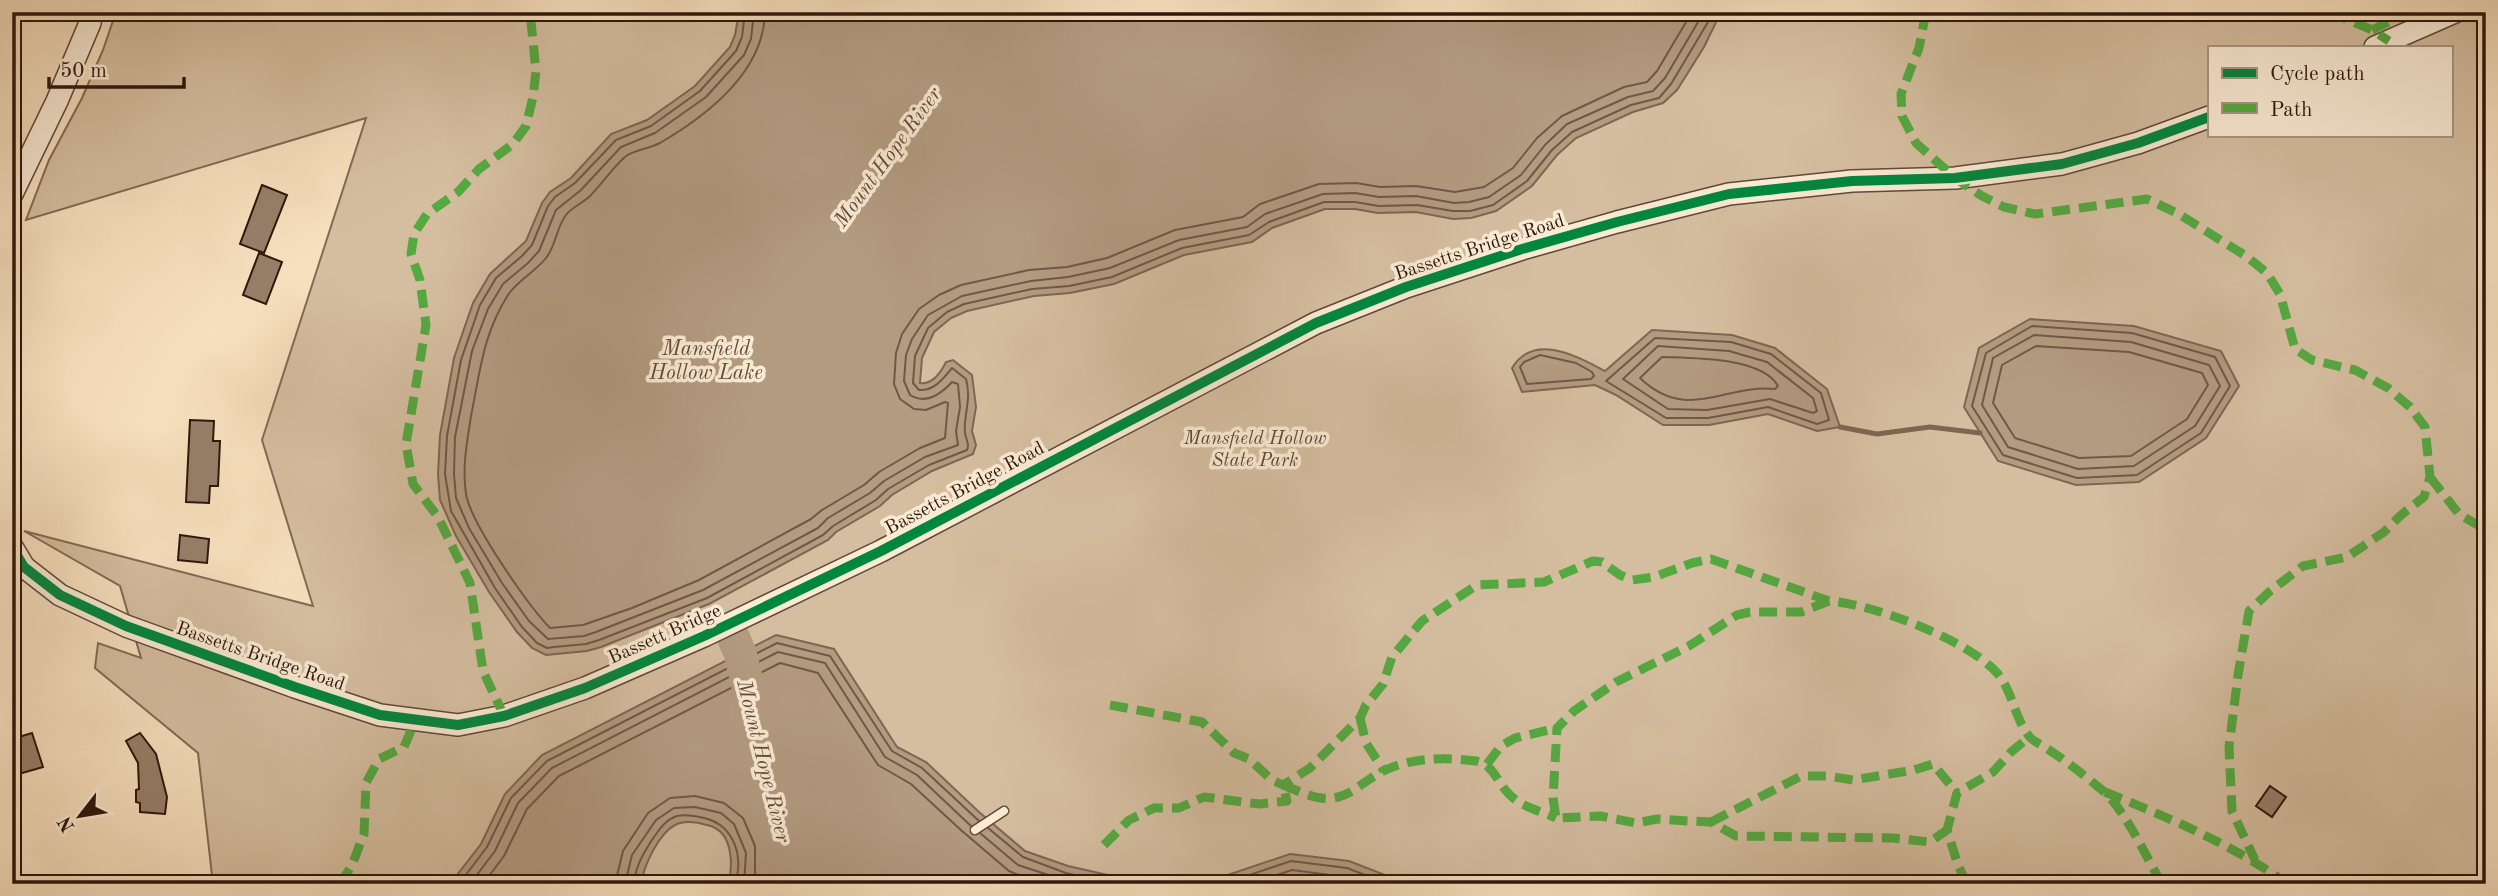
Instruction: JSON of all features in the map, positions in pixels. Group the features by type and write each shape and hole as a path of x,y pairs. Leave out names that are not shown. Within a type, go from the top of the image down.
{"street":[{"path":"12,194 57,101 90,23 92,12"},
{"path":"2377,46 2455,12"},
{"name":"Bassetts Bridge Road","path":"815,583 1316,323 1417,283 1616,222 1729,194 1852,181 1955,178 2062,164 2138,143 2208,117"},
{"name":"Bassetts Bridge Road","path":"12,547 24,567 60,595 126,626 380,715 458,725 525,710"},
{"name":"Bassett Bridge","path":"525,710 585,688 815,583"}],"lane":[{"path":"975,830 1004,811"}],"green space":[{"name":"Mansfield Hollow State Park","path":"116,12 2486,12 2486,884 213,884 198,753 95,668 98,643 141,658 120,586 24,531 313,606 262,440 366,118 26,220 49,160 82,98"}],"water":[{"name":"Mansfield Hollow Lake","path":"739,12 1721,12 1704,47 1677,90 1663,103 1633,112 1576,138 1557,155 1532,186 1496,211 1471,218 1453,219 1416,212 1378,213 1355,209 1325,209 1272,228 1252,242 1184,255 1114,284 1070,293 1034,296 967,311 951,318 934,332 922,358 920,383 932,380 946,362 953,360 972,375 976,407 972,431 976,445 973,454 932,471 836,532 828,540 709,604 601,647 546,655 532,648 517,632 489,592 456,536 440,500 440,435 454,358 473,303 490,274 526,241 542,203 550,192 571,178 611,134 647,120 695,86 730,47"},
{"path":"2030,319 2134,326 2221,351 2239,386 2206,438 2139,482 2076,485 1998,461 1964,407 1979,348"},
{"path":"1652,330 1732,335 1775,348 1827,389 1840,427 1817,431 1768,414 1709,425 1663,425 1595,385 1522,392 1512,368 1521,357 1543,349 1569,354 1605,371"},
{"path":"776,635 834,649 897,747 926,762 1025,851 1068,866 1139,882 1183,884 728,884 731,862 725,838 713,827 688,822 670,828 658,841 645,868 641,884 450,884 481,844 505,794 542,755"},
{"path":"1290,854 1349,861 1408,884 1201,884"}],"building":[{"path":"262,185 287,195 264,253 240,244"},
{"path":"259,253 282,262 266,304 243,295"},
{"path":"190,420 214,421 213,441 220,441 218,486 210,486 209,503 186,502"},
{"path":"180,535 209,539 207,563 178,560"},
{"path":"32,733 43,767 12,776 12,739"},
{"path":"140,733 156,754 167,797 165,814 140,812 140,803 136,802 136,790 139,789 138,763 126,741"},
{"path":"2270,786 2286,797 2272,817 2256,806"}],"waterway":[{"path":"1840,427 1877,434 1930,427 1980,433"},
{"name":"Mount Hope River","path":"734,639 751,698"}],"marked path":[{"path":"504,716 483,671 470,583 438,517 413,484 406,444 426,325 420,280 411,254 414,234 427,214 458,192 479,169 513,144 526,126 536,71 530,12"},
{"path":"1926,12 1919,48 1901,94 1902,116 1916,143 1955,178 2004,207 2035,214 2147,199 2177,213 2246,256 2267,273 2280,294 2295,349 2312,360 2355,370 2388,388 2410,407 2425,427 2430,477 2424,497 2384,532 2347,557 2303,566 2249,611 2229,747 2232,811 2255,860"},
{"path":"2330,12 2372,30 2389,41"},
{"path":"2372,30 2408,12"},
{"path":"2430,477 2459,514 2486,530"},
{"path":"1110,705 1202,722 1234,753 1249,759 1272,780 1283,785 1310,768 1360,718 1366,705 1383,684 1392,657 1422,621 1477,585 1544,582 1593,561 1602,562 1632,580 1654,577 1711,559 1829,601 1894,616 1943,637 1984,661 2003,681 2020,722 2030,738 2111,798 2162,884"},
{"path":"1829,601 1801,612 1750,612 1737,615 1689,646 1616,682 1574,711 1557,728 1553,798 1556,818 1600,816 1636,823 1657,819 1711,822 1736,836 1892,838 1930,842 1947,830"},
{"path":"1360,718 1366,743 1384,771"},
{"path":"340,884 352,865 364,834 366,783 379,759 404,747 416,719"},
{"path":"1487,764 1501,746 1515,738 1557,728"},
{"path":"1967,884 1947,830 1957,793 1993,772 2029,737"},
{"path":"1283,785 1328,799 1346,794 1376,775 1400,765 1438,759 1476,761 1487,766 1514,799 1556,818"},
{"path":"1711,822 1801,776 1853,780 1914,770 1933,764 1957,793"},
{"path":"1104,845 1129,820 1154,808 1179,808 1204,797 1259,804 1287,801 1283,785"},
{"path":"2105,792 2175,821 2221,844 2286,883"}],"cycle path":[{"path":"12,547 24,567 60,595 126,626 380,715 458,725 504,716 585,688 704,636 881,551 1316,323 1406,287 1522,249 1729,194 1852,181 1955,178 2062,164 2138,143 2208,117"}]}
